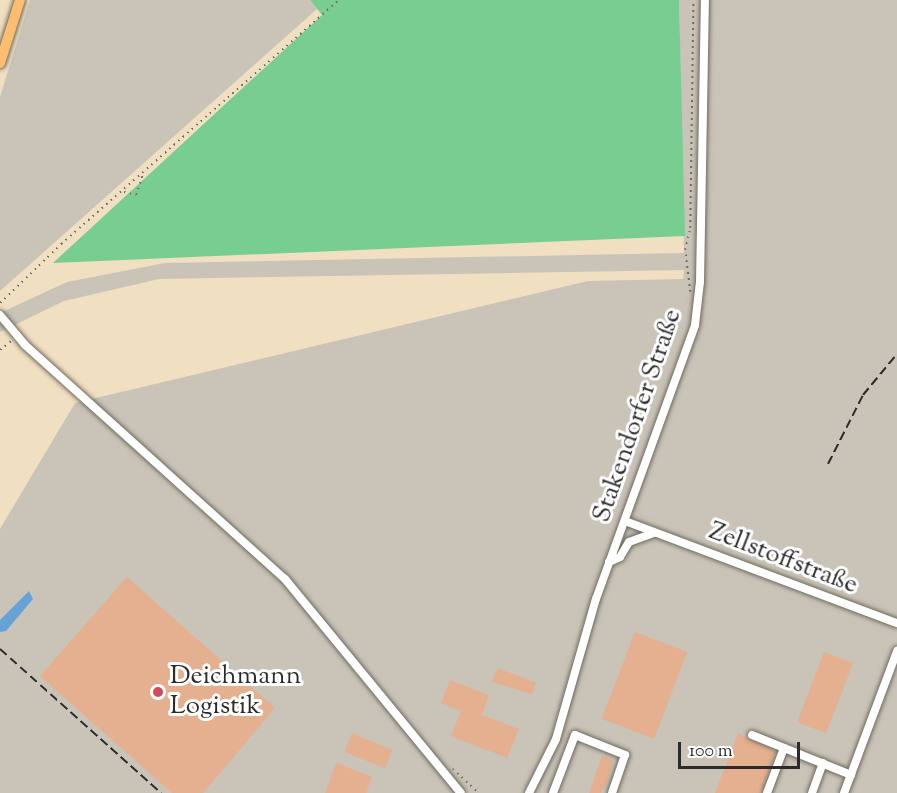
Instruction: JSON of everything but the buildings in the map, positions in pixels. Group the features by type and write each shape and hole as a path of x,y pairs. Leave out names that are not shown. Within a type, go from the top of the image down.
{"main road":[{"path":"0,63 20,0"}],"street":[{"name":"Stakendorfer Straße","path":"529,793 544,768 560,728 609,562 690,346 698,307 705,0"},
{"path":"0,315 17,337 285,579 461,793"},
{"name":"Zellstoffstraße","path":"625,521 897,623"},
{"path":"609,562 620,557 629,542 654,533"},
{"path":"844,793 897,651"},
{"path":"554,793 575,735 626,755 612,793"},
{"path":"752,735 851,775"},
{"path":"767,793 784,748"},
{"path":"812,793 823,763"}],"path":[{"path":"0,303 60,244 143,175 339,0"},
{"path":"693,0 690,228 685,275 698,307"},
{"path":"124,191 136,195 143,175"},
{"path":"0,350 17,337"},
{"path":"437,762 452,769 479,793"}],"shaded area":[{"path":"30,0 310,0 317,9 0,291 0,97"},
{"path":"679,0 897,0 897,793 0,793 0,529 75,403 588,281 683,279 684,270 159,279 64,301 0,332 0,313 67,282 165,263 684,253"}],"green space":[{"path":"310,0 679,0 685,236 53,263 322,15"}],"water":[{"path":"29,591 33,599 6,631 0,632 0,620"}],"railway":[{"path":"828,464 863,395 897,354"},
{"path":"0,649 161,793"}],"place":[{"name":"Deichmann Logistik","path":"158,692"}]}
